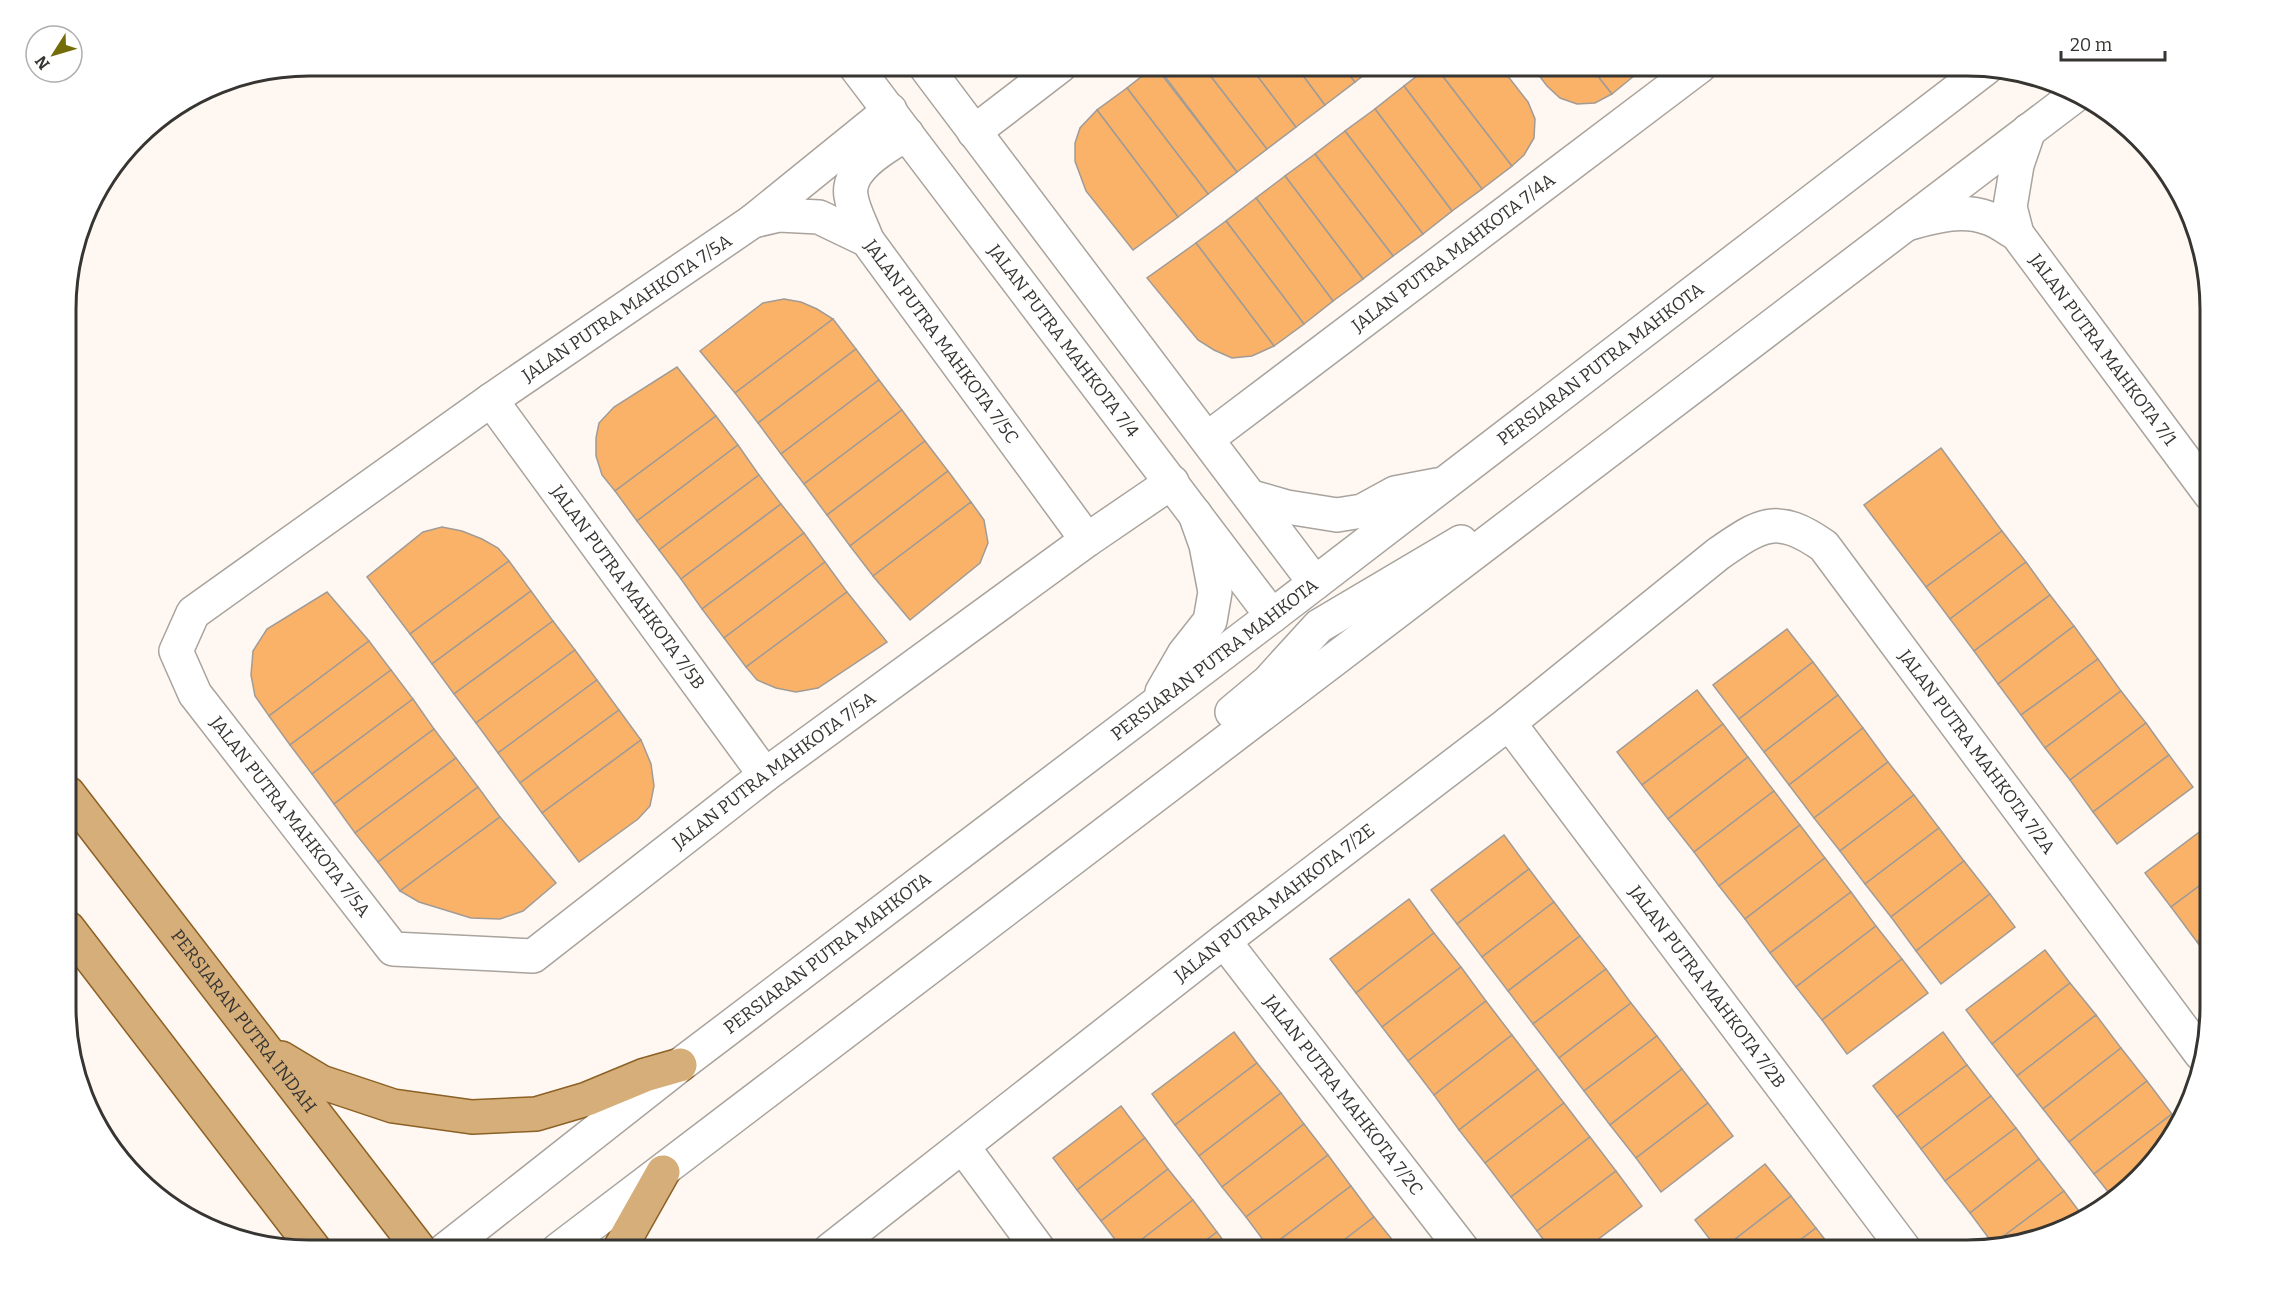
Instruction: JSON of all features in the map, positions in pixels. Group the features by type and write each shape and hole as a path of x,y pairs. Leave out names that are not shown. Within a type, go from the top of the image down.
{"main road":[{"name":"PERSIARAN PUTRA INDAH","path":"76,803 412,1240"},
{"path":"76,938 307,1240"},
{"path":"265,1048 331,1086 393,1106 472,1117 536,1114 587,1099 645,1075 680,1065"},
{"path":"625,1240 663,1172"}],"street":[{"name":"JALAN PUTRA MAHKOTA 7/4","path":"863,76 1272,616"},
{"path":"932,76 1316,583 1319,626"},
{"path":"974,132 1047,76"},
{"name":"JALAN PUTRA MAHKOTA 7/4A","path":"1207,439 1687,76"},
{"name":"PERSIARAN PUTRA MAHKOTA","path":"458,1240 680,1065 1316,583 1975,76"},
{"path":"571,1240 2070,99"},
{"name":"JALAN PUTRA MAHKOTA 7/5A","path":"898,122 491,400 193,613 176,651 195,694 393,948 533,956 765,775 1087,540 1172,482"},
{"path":"867,240 850,195 853,181 858,170 898,122"},
{"name":"JALAN PUTRA MAHKOTA 7/1","path":"2029,130 2017,165 2010,207 2017,234 2200,481"},
{"name":"JALAN PUTRA MAHKOTA 7/1","path":"1906,224 1949,213 1969,213 1989,218 2017,234"},
{"name":"JALAN PUTRA MAHKOTA 7/5C","path":"753,221 779,215 819,217 867,240 1087,540"},
{"name":"JALAN PUTRA MAHKOTA 7/5B","path":"491,400 765,775"},
{"path":"1252,497 1287,507 1337,515 1362,511 1395,493 1444,484"},
{"path":"1153,706 1184,654 1210,621 1215,592 1206,545 1196,514"},
{"name":"JALAN PUTRA MAHKOTA 7/2A","path":"1718,554 1764,526 1786,526 1805,533 1824,546 2197,1048"},
{"path":"1175,782 1210,731 1268,682 1319,626 1469,537 1494,539"},
{"name":"JALAN PUTRA MAHKOTA 7/2E","path":"843,1240 1224,940 1509,723 1718,554"},
{"path":"1272,616 1319,626"},
{"name":"JALAN PUTRA MAHKOTA 7/2B","path":"1509,723 1897,1240"},
{"name":"JALAN PUTRA MAHKOTA 7/2C","path":"1224,940 1455,1240"},
{"path":"963,1147 1032,1240"}],"building":[{"path":"1142,76 1163,76 1237,172 1208,194 1127,88"},
{"path":"1165,76 1211,76 1267,149 1237,172"},
{"path":"1211,76 1258,76 1296,127 1267,149"},
{"path":"1258,76 1303,76 1325,105 1296,127"},
{"path":"1303,76 1350,76 1355,82 1325,105"},
{"path":"1350,76 1363,76 1355,82"},
{"path":"1417,76 1443,76 1512,166 1482,189 1404,86"},
{"path":"1443,76 1508,76 1528,102 1535,119 1534,138 1524,155 1512,166"},
{"path":"1540,76 1598,76 1612,94 1595,103 1577,104 1560,98"},
{"path":"1598,76 1634,76 1612,94"},
{"path":"1404,86 1482,189 1452,211 1375,109"},
{"path":"1127,88 1208,194 1178,217 1097,110"},
{"path":"1375,109 1452,211 1423,234 1345,131"},
{"path":"1097,110 1178,217 1133,250 1086,191 1075,161 1075,143 1080,128"},
{"path":"1345,131 1423,234 1393,256 1315,154"},
{"path":"1315,154 1393,256 1363,279 1285,176"},
{"path":"1285,176 1363,279 1333,301 1256,198"},
{"path":"1256,198 1333,301 1304,324 1226,221"},
{"path":"1226,221 1304,324 1274,346 1196,243"},
{"path":"1196,243 1274,346 1252,356 1232,358 1214,350 1198,340 1147,278"},
{"path":"784,299 801,302 833,319 735,393 700,351 763,303"},
{"path":"833,319 856,349 758,423 735,393"},
{"path":"856,349 879,380 781,454 758,423"},
{"path":"677,367 716,416 615,491 602,475 596,456 599,423 614,407"},
{"path":"879,380 902,410 804,484 781,454"},
{"path":"902,410 925,441 827,515 804,484"},
{"path":"716,416 738,445 637,521 615,491"},
{"path":"925,441 948,471 850,546 827,515"},
{"path":"738,445 759,475 659,550 637,521"},
{"path":"1941,448 2002,531 1926,587 1864,505"},
{"path":"948,471 971,502 873,576 850,546"},
{"path":"759,475 781,504 681,579 659,550"},
{"path":"971,502 984,520 988,543 980,563 910,620 873,576"},
{"path":"781,504 804,533 702,609 681,579"},
{"path":"442,527 462,531 482,539 498,548 509,561 410,634 367,577 423,532"},
{"path":"2002,531 2026,562 1950,619 1926,587"},
{"path":"804,533 825,562 724,638 702,609"},
{"path":"509,561 531,591 432,664 410,634"},
{"path":"825,562 847,592 746,667 724,638"},
{"path":"2026,562 2050,595 1974,651 1950,619"},
{"path":"531,591 553,621 454,694 432,664"},
{"path":"327,592 369,641 269,716 255,696 251,675 253,651 267,629"},
{"path":"847,592 887,642 818,688 796,692 776,688 757,680 746,667"},
{"path":"2050,595 2074,626 1998,684 1974,651"},
{"path":"553,621 575,650 476,723 454,694"},
{"path":"2074,626 2098,659 2021,715 1998,684"},
{"path":"1787,629 1813,662 1739,719 1713,685"},
{"path":"369,641 391,670 290,745 269,716"},
{"path":"575,650 597,680 498,753 476,723"},
{"path":"2098,659 2121,691 2045,748 2021,715"},
{"path":"1813,662 1838,695 1764,752 1739,719"},
{"path":"391,670 413,699 312,774 290,745"},
{"path":"597,680 619,710 520,783 498,753"},
{"path":"1697,690 1723,724 1642,785 1617,752"},
{"path":"2121,691 2146,723 2070,780 2045,748"},
{"path":"1838,695 1863,728 1789,785 1764,752"},
{"path":"413,699 434,729 334,804 312,774"},
{"path":"619,710 641,740 542,813 520,783"},
{"path":"2146,723 2169,755 2093,812 2070,780"},
{"path":"1723,724 1748,757 1668,819 1642,785"},
{"path":"1863,728 1888,762 1814,818 1789,785"},
{"path":"434,729 456,758 355,833 334,804"},
{"path":"641,740 651,764 654,786 650,806 638,819 579,862 542,813"},
{"path":"2169,755 2193,787 2117,844 2093,812"},
{"path":"1748,757 1774,791 1694,852 1668,819"},
{"path":"456,758 478,787 378,862 355,833"},
{"path":"1888,762 1914,795 1840,851 1814,818"},
{"path":"478,787 500,817 400,891 378,862"},
{"path":"1774,791 1800,825 1719,886 1694,852"},
{"path":"1914,795 1939,828 1865,884 1840,851"},
{"path":"500,817 556,883 523,911 500,919 471,918 419,902 400,891"},
{"path":"1800,825 1825,858 1745,919 1719,886"},
{"path":"1939,828 1964,861 1891,917 1865,884"},
{"path":"2200,832 2200,885 2171,907 2145,873"},
{"path":"1504,835 1529,869 1457,924 1431,890"},
{"path":"1825,858 1851,892 1770,953 1745,919"},
{"path":"1964,861 1990,894 1916,951 1891,917"},
{"path":"1529,869 1554,902 1482,957 1457,924"},
{"path":"2200,885 2200,940 2197,942 2171,907"},
{"path":"1851,892 1876,926 1796,987 1770,953"},
{"path":"1990,894 2015,927 1941,984 1916,951"},
{"path":"1409,899 1434,933 1356,993 1330,959"},
{"path":"1554,902 1580,936 1508,991 1482,957"},
{"path":"1876,926 1902,959 1822,1020 1796,987"},
{"path":"1434,933 1461,967 1382,1027 1356,993"},
{"path":"1580,936 1606,969 1533,1024 1508,991"},
{"path":"2045,950 2070,983 1992,1044 1966,1010"},
{"path":"1902,959 1928,993 1847,1054 1822,1020"},
{"path":"1461,967 1486,1001 1408,1061 1382,1027"},
{"path":"1606,969 1631,1003 1559,1058 1533,1024"},
{"path":"2070,983 2096,1015 2017,1076 1992,1044"},
{"path":"1486,1001 1512,1035 1434,1095 1408,1061"},
{"path":"1631,1003 1657,1036 1584,1091 1559,1058"},
{"path":"2096,1015 2121,1048 2043,1109 2017,1076"},
{"path":"1234,1032 1257,1063 1175,1125 1152,1094"},
{"path":"1943,1032 1967,1065 1897,1117 1873,1086"},
{"path":"1512,1035 1538,1069 1459,1130 1434,1095"},
{"path":"1657,1036 1682,1069 1610,1125 1584,1091"},
{"path":"2121,1048 2147,1081 2069,1142 2043,1109"},
{"path":"1257,1063 1281,1093 1199,1156 1175,1125"},
{"path":"1967,1065 1991,1096 1921,1149 1897,1117"},
{"path":"1538,1069 1564,1103 1485,1163 1459,1130"},
{"path":"1682,1069 1708,1103 1636,1158 1610,1125"},
{"path":"2147,1081 2172,1114 2094,1174 2069,1142"},
{"path":"1281,1093 1304,1124 1222,1187 1199,1156"},
{"path":"1991,1096 2016,1128 1945,1181 1921,1149"},
{"path":"1564,1103 1590,1137 1511,1197 1485,1163"},
{"path":"1708,1103 1733,1136 1661,1192 1636,1158"},
{"path":"1121,1106 1145,1138 1077,1190 1053,1158"},
{"path":"2172,1114 2173,1116 2143,1160 2108,1192 2094,1174"},
{"path":"1304,1124 1328,1155 1246,1217 1222,1187"},
{"path":"2016,1128 2039,1159 1970,1213 1945,1181"},
{"path":"1590,1137 1616,1171 1537,1231 1511,1197"},
{"path":"1145,1138 1168,1169 1101,1221 1077,1190"},
{"path":"1328,1155 1351,1186 1280,1240 1263,1240 1246,1217"},
{"path":"2039,1159 2064,1191 2002,1237 1989,1239 1970,1213"},
{"path":"1765,1164 1791,1196 1734,1240 1710,1240 1695,1220"},
{"path":"1168,1169 1193,1200 1141,1240 1115,1240 1101,1221"},
{"path":"1616,1171 1642,1206 1597,1240 1544,1240 1537,1231"},
{"path":"1351,1186 1374,1217 1344,1240 1280,1240"},
{"path":"2064,1191 2079,1211 2043,1227 2002,1237"},
{"path":"1791,1196 1816,1228 1800,1240 1734,1240"},
{"path":"1193,1200 1217,1232 1206,1240 1141,1240"},
{"path":"1374,1217 1392,1240 1344,1240"},
{"path":"1816,1228 1825,1240 1800,1240"},
{"path":"1217,1232 1223,1240 1206,1240"}]}
